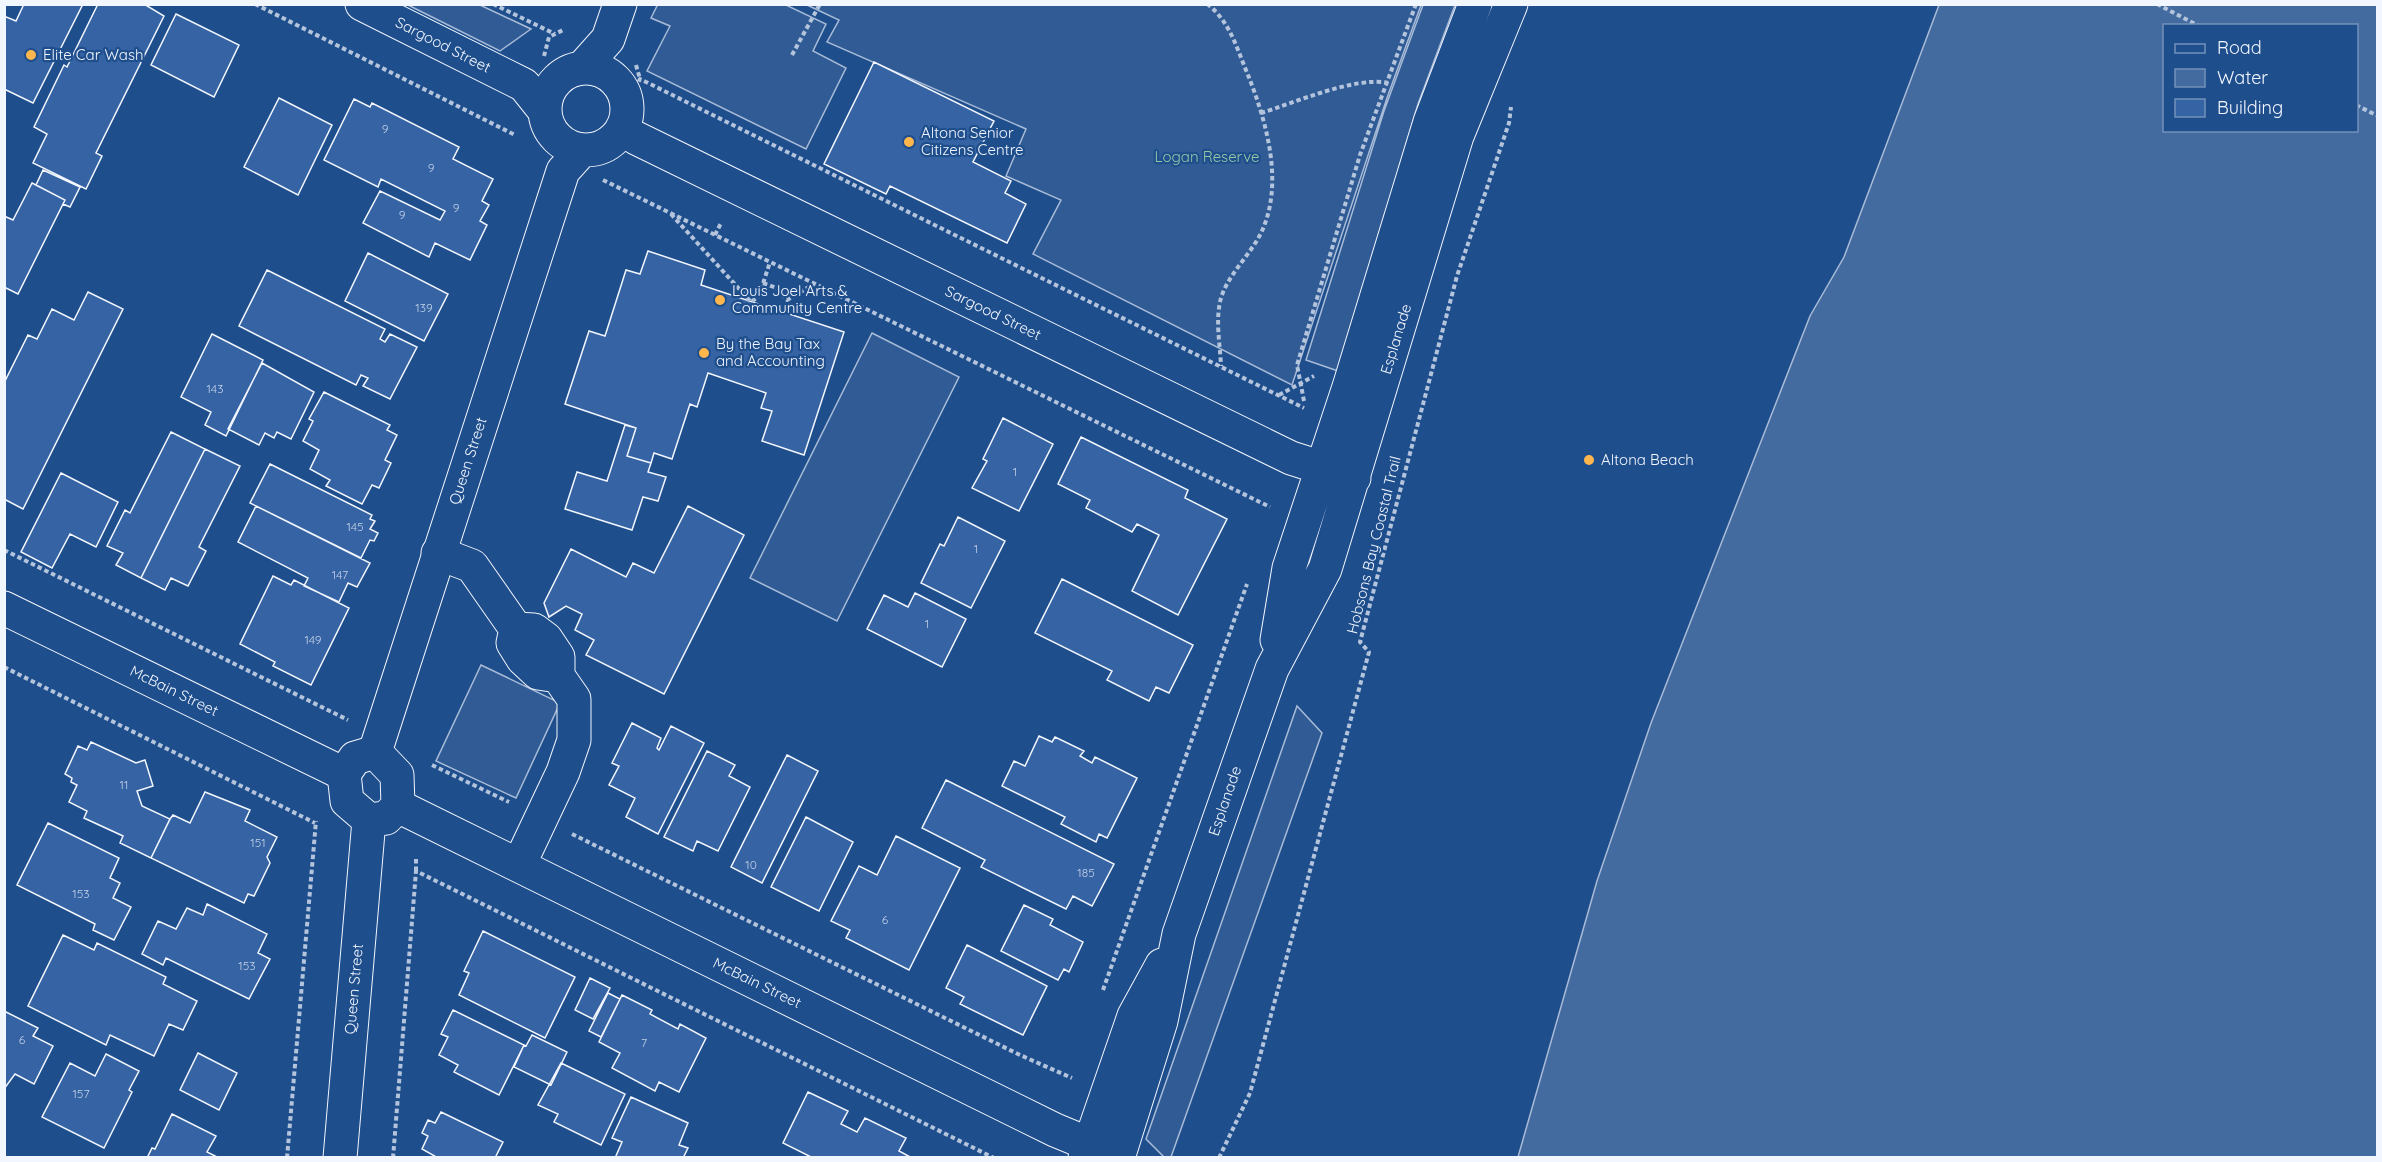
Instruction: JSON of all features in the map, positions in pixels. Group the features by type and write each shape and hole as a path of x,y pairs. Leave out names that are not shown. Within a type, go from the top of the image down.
{"street":[{"name":"Sargood Street","path":"362,4 540,93"},
{"path":"596,71 620,4"},
{"name":"Esplanade","path":"1272,669 1289,568 1323,467 1430,122 1475,4"},
{"name":"Esplanade","path":"1103,1154 1134,1016 1179,934 1272,669 1325,569 1457,136 1510,4"},
{"path":"596,71 620,84 625,97 600,138 546,123 540,93 563,74 596,71"},
{"name":"Sargood Street","path":"600,138 1291,458 1354,478"},
{"name":"Queen Street","path":"375,752 438,553 600,138"},
{"path":"438,553 472,566 516,629 513,643 523,659 538,673 558,676 574,699 574,740 563,772 519,866"},
{"name":"McBain Street","path":"4,608 338,772"},
{"path":"375,752 398,775 408,811 386,818 369,820 347,801 338,772 355,758 375,752"},
{"name":"McBain Street","path":"408,811 1103,1154"},
{"name":"Queen Street","path":"340,1158 369,820"}],"path":[{"path":"255,4 516,135"},
{"path":"494,4 555,34"},
{"path":"792,55 819,4"},
{"path":"1207,4 1223,18 1252,86 1261,113 1272,170 1270,205 1260,234 1222,296 1218,318 1221,367"},
{"path":"1305,408 640,79 600,138 600,178 1273,509 1305,408 1297,365 1360,155 1416,4"},
{"path":"2157,4 2195,24"},
{"path":"1261,113 1348,85 1379,81 1388,83"},
{"name":"Hobsons Bay Coastal Trail","path":"1219,1158 1250,1093 1369,652 1360,642 1457,276 1509,123 1511,103"},
{"path":"2358,106 2378,116"},
{"path":"669,213 751,302 759,296 770,262"},
{"path":"715,235 722,223"},
{"path":"763,283 777,288 787,300 814,283"},
{"path":"1278,395 1314,376"},
{"path":"4,550 348,720 338,772 318,809 315,823 287,1158"},
{"path":"1100,1000 1250,575"},
{"path":"4,667 315,823"},
{"path":"424,760 1020,1055 1072,1078"},
{"path":"393,1158 416,871 408,811"},
{"path":"416,871 994,1158"},
{"path":"1055,1130 1076,1067"}],"shaded area":[{"path":"658,4 786,5 826,24 813,51 846,68 806,149 647,71 670,26 651,18"},
{"path":"408,5 480,5 531,29 500,51"},
{"name":"Logan Reserve","path":"807,5 1421,5 1388,95 1292,385 1033,254 1061,200 1006,176 1026,129 827,42 839,20"},
{"path":"1423,5 1455,5 1418,104 1338,371 1306,360 1384,111"},
{"path":"872,333 959,377 837,621 750,578"},
{"path":"481,665 560,703 516,798 436,761"},
{"path":"1297,706 1322,733 1171,1157 1164,1157 1146,1139"}],"water":[{"path":"1939,5 2377,5 2377,1157 1518,1157 1597,881 1651,723 1810,316 1844,257"}],"building":[{"name":"Elite Car Wash","path":"24,4 83,4 33,103 4,89 4,16 16,21"},
{"path":"98,4 144,4 164,16 96,153 102,156 86,189 33,163 47,134 34,127 64,65 67,67"},
{"path":"176,14 239,45 214,97 151,65"},
{"name":"Altona Senior Citizens Centre","path":"874,62 994,121 973,162 1011,181 1005,193 1026,204 1007,243 890,186 886,194 824,164"},
{"path":"279,98 332,125 298,195 244,167"},
{"path":"354,99 370,107 372,103 459,147 453,159 493,179 482,201 489,205 480,221 487,225 470,260 435,243 429,257 363,223 380,191 440,220 445,211 381,179 378,187 324,160"},
{"path":"43,170 80,187 70,207 63,204 65,200 36,185"},
{"path":"32,183 65,200 18,294 4,287 4,216 13,220"},
{"path":"648,251 705,270 701,285 844,332 804,455 762,441 772,411 761,408 766,393 708,373 697,407 690,404 672,459 654,453 651,463 627,456 636,428 565,404 589,331 605,336 626,270 640,274"},
{"path":"368,253 448,294 424,341 345,301"},
{"path":"267,270 385,329 380,339 385,342 390,334 417,347 390,399 363,386 368,378 361,375 356,385 239,326"},
{"path":"88,292 123,309 23,509 4,499 4,383 28,335 37,339 52,309 74,320"},
{"path":"212,334 263,360 226,436 205,425 211,412 181,397"},
{"path":"262,363 314,392 291,439 277,432 274,438 265,433 259,445 228,429"},
{"path":"324,392 390,425 387,430 397,435 385,460 391,463 379,488 372,485 362,504 326,486 330,480 310,469 319,450 303,441 313,421 309,419"},
{"path":"1003,418 1053,444 1019,511 972,488 987,461 983,459"},
{"path":"625,425 636,428 627,456 651,463 648,472 666,477 658,501 643,497 632,530 565,509 577,472 607,481"},
{"path":"171,432 205,449 141,578 116,565 123,553 107,546 125,510 130,513"},
{"path":"1081,437 1188,490 1185,498 1227,519 1178,615 1132,591 1159,535 1137,524 1132,532 1086,508 1090,500 1058,484"},
{"path":"205,449 240,466 199,547 206,551 188,586 171,578 165,590 141,578"},
{"path":"270,464 372,515 370,519 375,521 370,529 378,533 374,541 370,540 361,558 250,503"},
{"path":"61,473 118,502 96,547 70,534 52,568 21,552"},
{"path":"256,506 370,563 357,587 348,583 339,602 304,586 308,578 238,542"},
{"path":"688,506 744,535 664,694 586,655 594,640 575,630 582,614 566,606 549,617 544,603 571,549 626,577 633,563 654,573"},
{"path":"958,517 1005,541 971,608 921,583 940,544 944,546"},
{"path":"273,576 291,585 294,580 349,608 311,685 273,666 275,662 240,644"},
{"path":"1062,579 1193,645 1169,693 1156,687 1149,701 1107,680 1112,671 1035,633"},
{"path":"915,593 966,619 942,667 867,629 884,595 908,607"},
{"path":"632,723 661,738 657,748 659,750 671,726 704,743 658,834 626,817 635,798 609,785 619,766 612,763"},
{"path":"1039,736 1052,742 1055,737 1084,751 1080,756 1092,763 1095,757 1137,778 1107,838 1099,834 1096,842 1061,824 1065,817 1002,786 1014,761 1025,766"},
{"path":"91,742 136,763 145,760 153,786 137,791 142,806 170,819 151,858 120,843 123,836 84,818 87,811 69,802 77,785 71,782 72,778 65,774 78,746 87,750"},
{"path":"707,751 735,765 729,776 750,787 718,851 697,841 693,851 664,837"},
{"path":"787,755 818,771 762,883 731,867"},
{"path":"946,780 1114,864 1092,906 1073,896 1066,909 981,867 985,860 922,828"},
{"path":"205,792 250,810 245,821 277,837 267,857 270,863 254,896 248,894 244,903 151,858 173,815 190,823"},
{"path":"806,817 853,842 819,911 771,887"},
{"path":"48,823 119,858 110,878 120,883 113,898 131,907 114,940 93,930 95,924 17,885"},
{"path":"896,836 960,868 909,970 846,938 850,930 831,921 859,866 877,875"},
{"path":"207,904 267,934 258,953 270,959 249,999 166,958 163,965 142,954 158,921 176,929 187,908 203,915"},
{"path":"1024,905 1053,919 1050,925 1083,942 1069,972 1064,969 1058,980 1001,951"},
{"path":"483,931 575,977 545,1038 459,995 469,973 464,971"},
{"path":"63,935 94,950 97,943 166,977 163,984 197,1001 183,1030 169,1024 154,1056 110,1035 106,1045 28,1006"},
{"path":"967,945 1047,986 1023,1035 960,1004 964,997 946,988"},
{"path":"590,978 610,988 593,1019 575,1010"},
{"path":"608,993 620,999 601,1037 589,1031"},
{"path":"622,995 652,1010 650,1014 678,1029 680,1024 706,1038 679,1092 659,1082 655,1091 612,1068 620,1053 599,1042"},
{"path":"453,1010 524,1045 499,1095 454,1072 458,1065 439,1055 448,1037 441,1034"},
{"path":"4,1011 38,1028 33,1036 53,1046 34,1084 15,1074 4,1089"},
{"path":"532,1035 567,1052 551,1085 514,1067 524,1045 526,1046"},
{"path":"198,1053 237,1073 219,1110 180,1090"},
{"path":"106,1054 139,1071 129,1090 132,1092 104,1148 42,1117 70,1063 95,1076"},
{"path":"561,1063 625,1094 601,1145 554,1122 558,1114 538,1105"},
{"path":"808,1092 848,1111 841,1124 857,1132 865,1118 906,1138 899,1151 912,1158 813,1158 783,1143"},
{"path":"631,1097 688,1123 679,1145 688,1148 683,1158 620,1158 616,1156 622,1142 612,1138"},
{"path":"441,1112 503,1142 495,1158 438,1158 422,1149 428,1136 422,1133 428,1120 435,1123"},
{"path":"172,1114 216,1136 207,1152 219,1158 147,1158 152,1148 155,1149"}],"place":[{"name":"Elite Car Wash","path":"31,55"},
{"name":"Altona Senior Citizens Centre","path":"909,142"},
{"name":"Louis Joel Arts & Community Centre","path":"720,300"},
{"name":"By the Bay Tax and Accounting","path":"704,353"},
{"name":"Altona Beach","path":"1589,460"}]}
